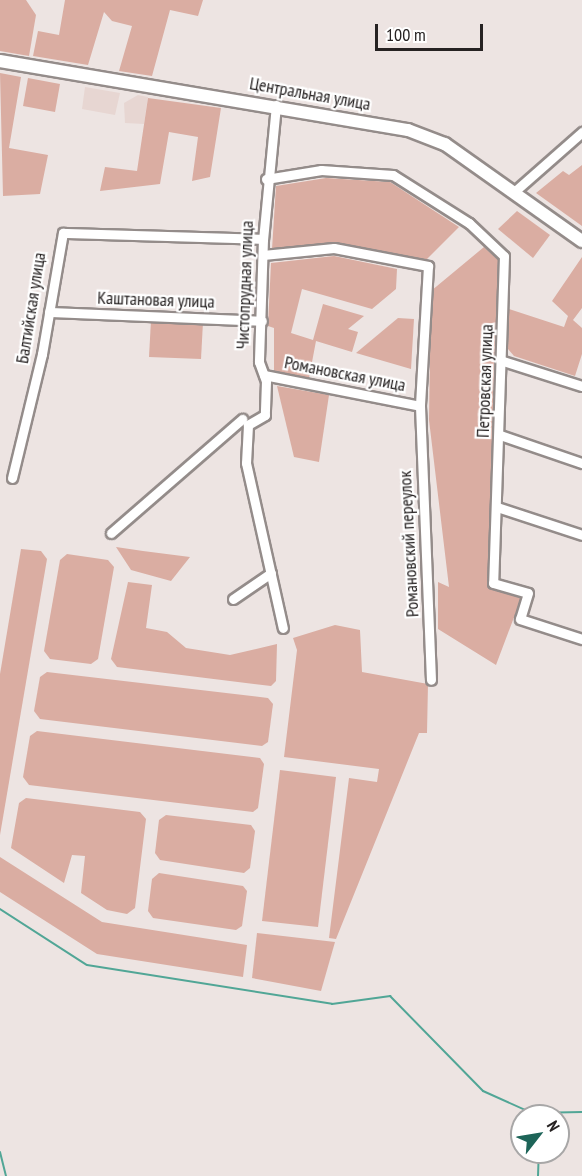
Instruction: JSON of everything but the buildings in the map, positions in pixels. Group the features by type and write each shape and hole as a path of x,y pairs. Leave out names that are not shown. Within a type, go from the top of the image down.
{"main road":[{"name":"Центральная улица","path":"0,61 276,105 408,130 445,144 582,241"}],"street":[{"name":"Чистопрудная улица","path":"276,105 266,179 263,239 259,367 264,375 266,415 248,424 246,463 283,628"},
{"path":"514,192 582,132"},
{"name":"Петровская улица","path":"266,179 321,170 393,175 469,223 504,256 503,361 493,583 528,593 520,619 582,639"},
{"name":"Балтийская улица","path":"12,478 49,312 63,233 263,239"},
{"path":"263,255 334,248 428,266 420,406"},
{"name":"Каштановая улица","path":"49,312 262,321"},
{"path":"503,361 582,386"},
{"name":"Романовская улица","path":"264,375 420,406"},
{"name":"Романовский переулок","path":"420,406 431,680"},
{"path":"111,533 242,419"},
{"path":"500,435 582,463"},
{"path":"497,507 582,535"},
{"path":"234,599 271,573"}],"shaded area":[{"path":"0,0 26,0 36,15 29,56 0,51"},
{"path":"65,0 203,0 198,16 170,10 152,76 119,71 132,26 112,21 104,12 88,65 33,56 38,31 59,35"},
{"path":"0,73 21,77 9,148 48,155 40,194 3,196"},
{"path":"28,78 60,84 55,112 23,106"},
{"path":"85,87 120,93 115,115 82,109"},
{"path":"138,95 148,97 144,124 125,123 124,103"},
{"path":"148,98 221,108 210,177 192,181 198,137 169,132 160,184 100,191 105,167 137,171"},
{"path":"582,165 582,226 536,193 563,171 569,175"},
{"path":"326,178 390,182 459,227 424,262 335,243 272,249 276,186"},
{"path":"517,211 550,235 533,258 498,229"},
{"path":"484,247 498,260 488,585 522,596 496,665 438,629 438,582 449,587 429,420 431,291"},
{"path":"334,256 397,269 396,289 372,309 302,289 291,333 313,340 323,304 364,316 348,329 358,332 352,352 316,341 309,378 274,372 274,328 268,326 271,263"},
{"path":"582,257 582,308 573,320 582,328 582,354 575,376 514,356 508,349 509,309 564,327 568,316 552,301"},
{"path":"398,318 414,319 411,369 356,353"},
{"path":"151,320 203,322 201,359 149,357"},
{"path":"277,386 329,395 319,462 294,457"},
{"path":"116,547 190,557 171,581 131,570"},
{"path":"21,549 41,551 47,559 0,835 0,674"},
{"path":"67,554 108,560 114,567 98,659 91,664 50,659 44,651 60,560"},
{"path":"128,582 152,585 146,628 167,632 186,648 230,655 277,644 276,681 271,686 117,667 111,659"},
{"path":"335,625 360,630 362,672 428,684 427,733 419,733 336,939 329,938 349,778 377,782 379,769 284,757 297,650 293,638"},
{"path":"47,672 268,698 273,704 268,742 262,746 40,719 34,711 40,677"},
{"path":"37,731 260,758 264,764 258,808 253,812 29,785 23,777 30,736"},
{"path":"280,770 336,777 318,927 262,921"},
{"path":"26,798 140,812 146,819 135,908 127,914 107,910 81,893 85,856 72,855 64,883 11,848 19,803"},
{"path":"166,815 251,825 255,831 250,868 244,873 160,860 155,853 159,820"},
{"path":"0,857 102,922 247,945 243,977 97,954 0,892"},
{"path":"159,873 243,886 247,891 242,926 236,930 153,918 148,911 152,879"},
{"path":"257,933 335,942 321,991 252,978"}],"waterway":[{"path":"0,909 87,965 332,1004 390,996 483,1091 532,1113 582,1112"},
{"path":"0,1152 6,1176"},
{"path":"538,1164 538,1176"}]}
